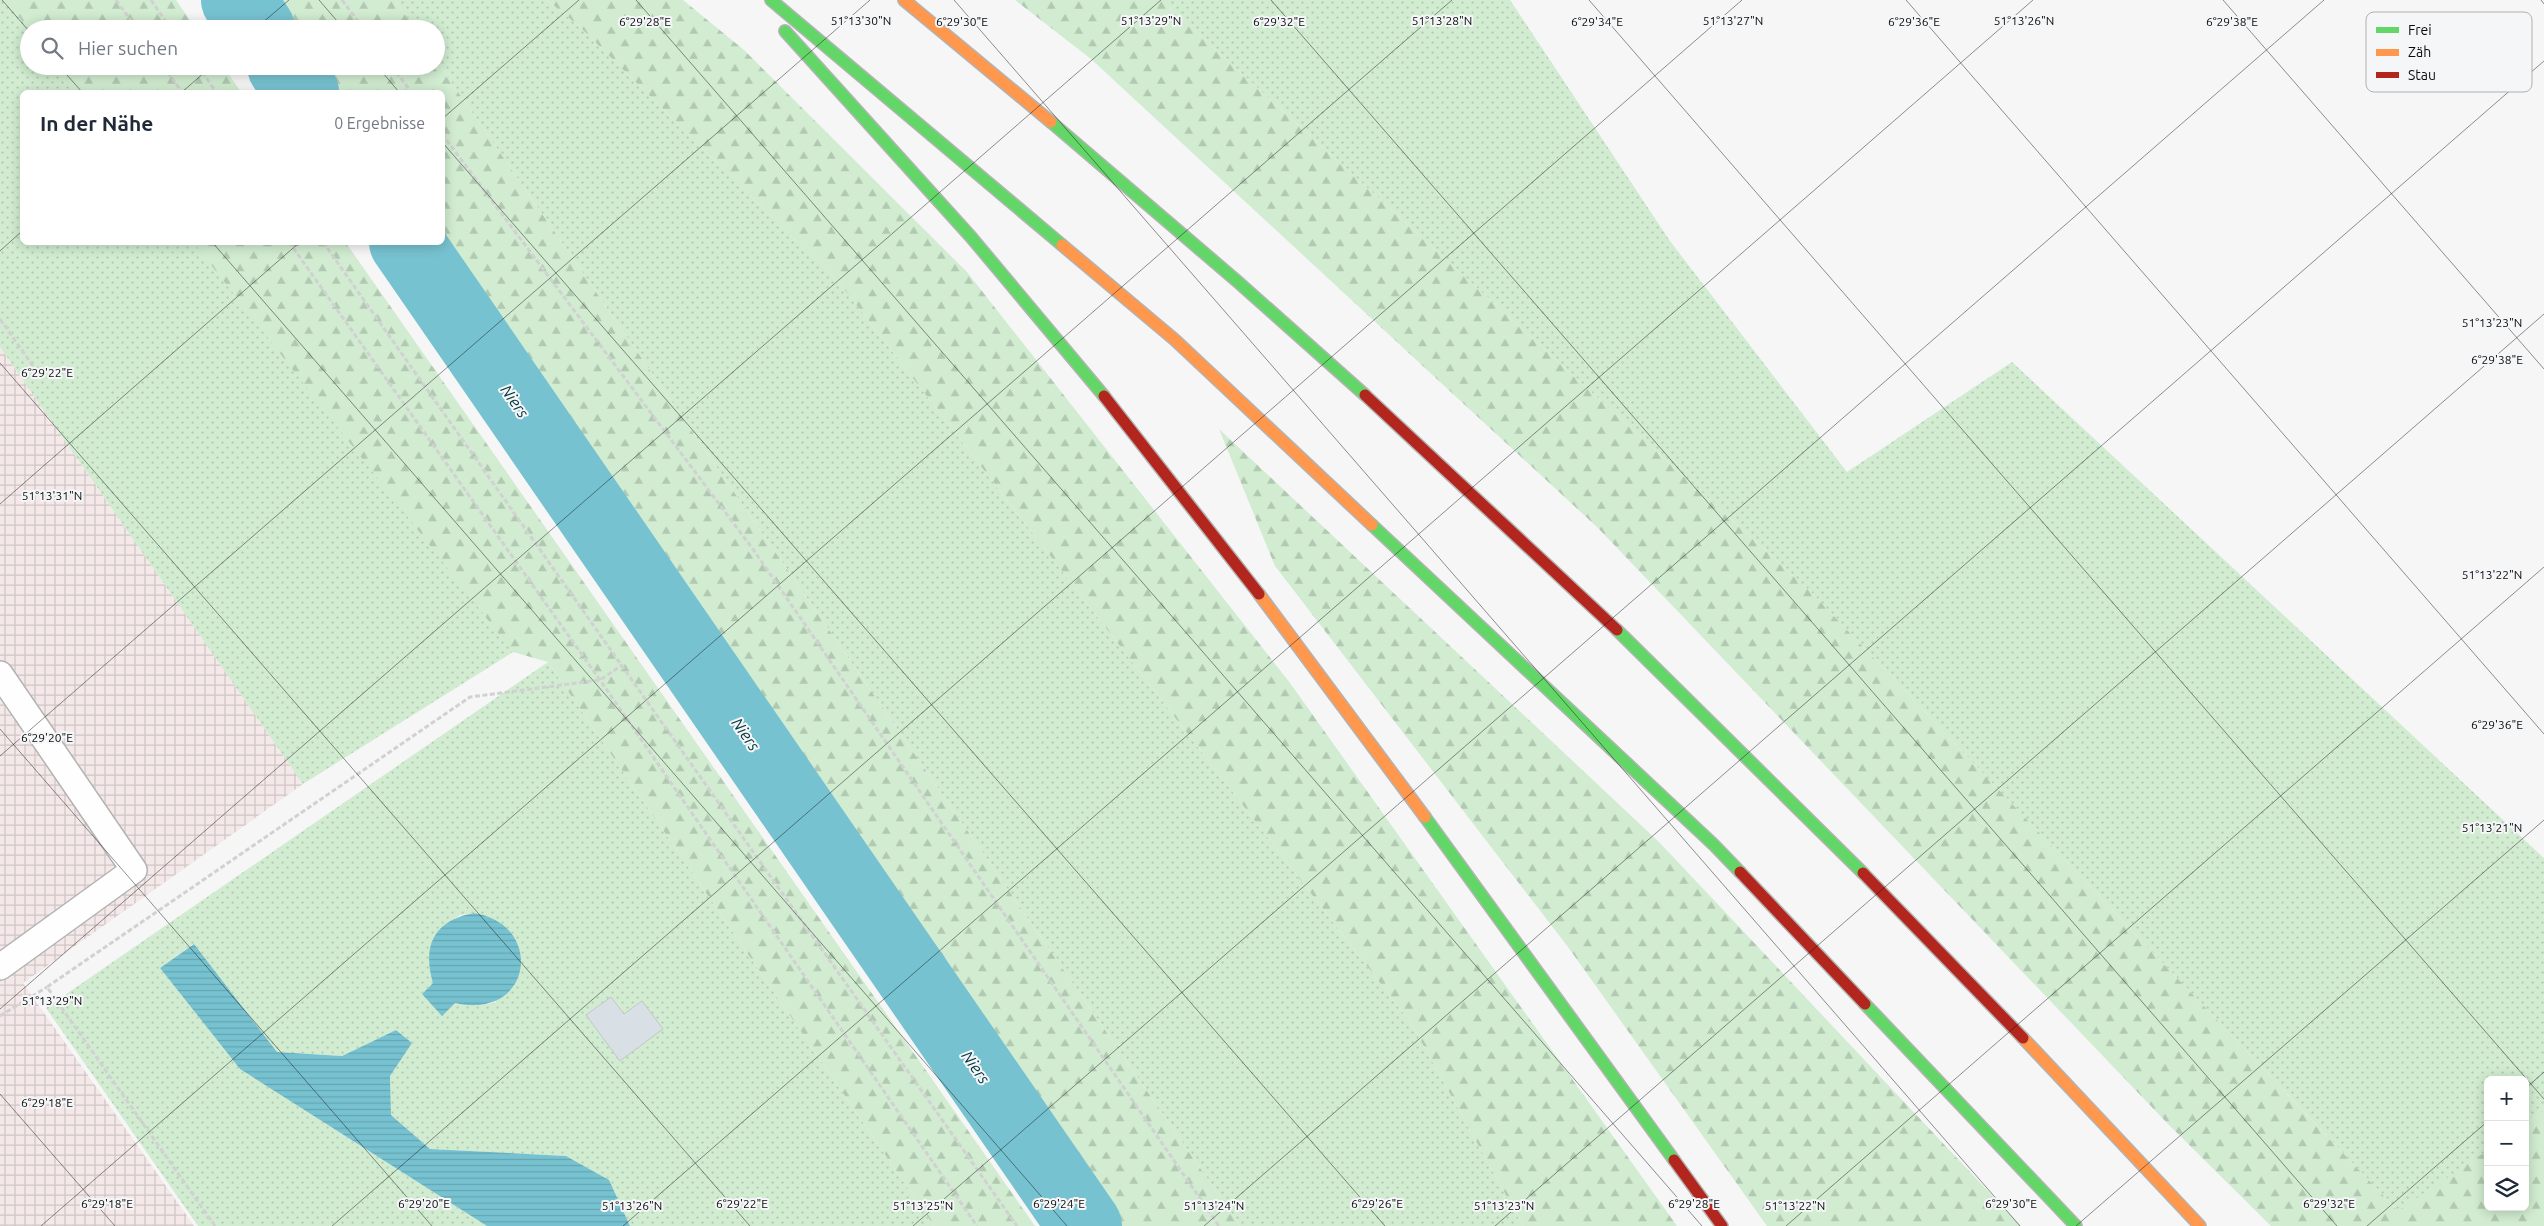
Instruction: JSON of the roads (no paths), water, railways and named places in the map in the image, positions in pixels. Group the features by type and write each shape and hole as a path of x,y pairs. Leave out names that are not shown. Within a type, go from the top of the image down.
{"highway":[{"path":"758,0 926,187 1076,361 1229,554 1722,1226"},
{"path":"770,0 1175,340 1700,831 2076,1226"},
{"path":"904,0 1052,120 1232,276 1593,606 1771,780 2043,1058 2200,1226"}],"lane":[{"path":"0,674 134,870 0,966"}],"water":[{"path":"474,913 497,921 512,934 520,951 520,969 514,985 501,998 481,1005 455,1003 442,1016 422,994 433,983 429,957 431,946 434,937 441,928 460,916"},
{"path":"194,944 277,1052 342,1056 396,1030 412,1043 390,1076 391,1115 430,1149 566,1156 609,1180 630,1226 487,1226 240,1069 160,968"}],"waterway":[{"name":"Niers","path":"238,0 252,20"},
{"name":"Niers","path":"290,75 301,90"},
{"name":"Niers","path":"408,245 1085,1226"}]}
